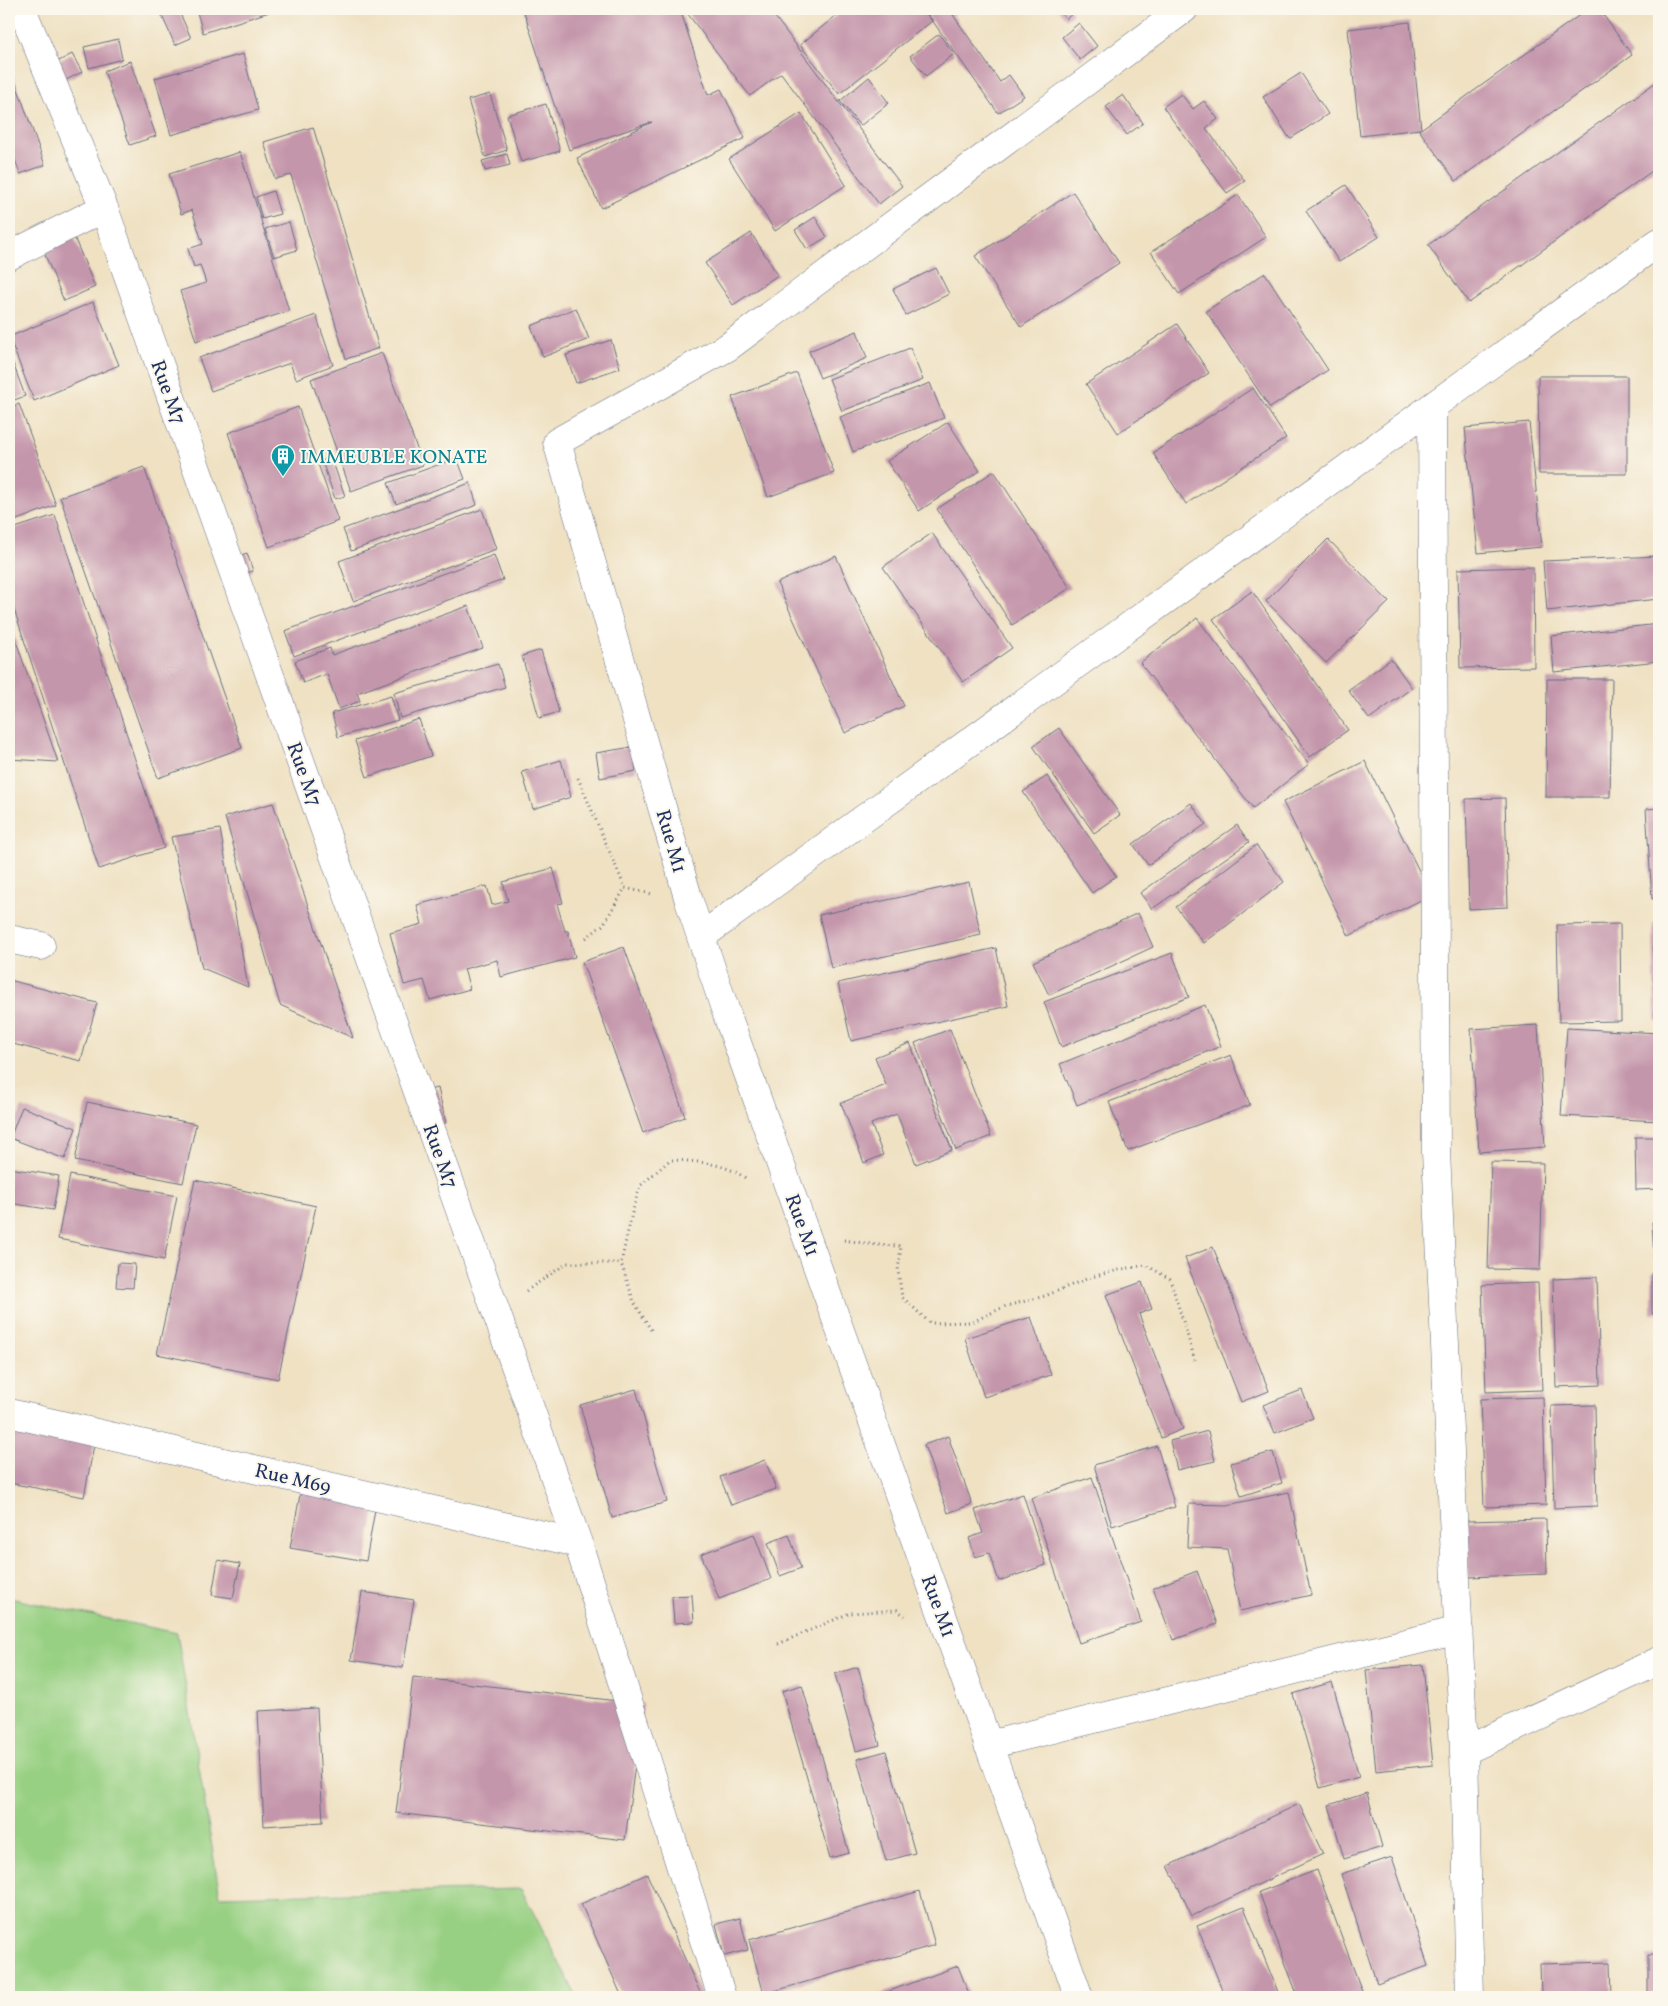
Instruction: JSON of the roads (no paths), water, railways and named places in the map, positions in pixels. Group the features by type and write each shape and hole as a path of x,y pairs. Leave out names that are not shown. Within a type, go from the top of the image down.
{"street":[{"name":"Rue M7","path":"22,9 104,208 578,1543 722,1997"},
{"name":"Rue M1","path":"1079,1997 726,1012 689,902 556,442 728,347 1184,9"},
{"path":"9,256 104,208"},
{"path":"702,936 1659,242"},
{"path":"1432,407 1436,1152 1464,1751 1470,1997"},
{"path":"9,940 41,946"},
{"name":"Rue M69","path":"9,1413 578,1543"},
{"path":"988,1745 1459,1630"},
{"path":"1464,1751 1659,1662"}],"place":[{"name":"IMMEUBLE KONATE","path":"283,477"}]}
